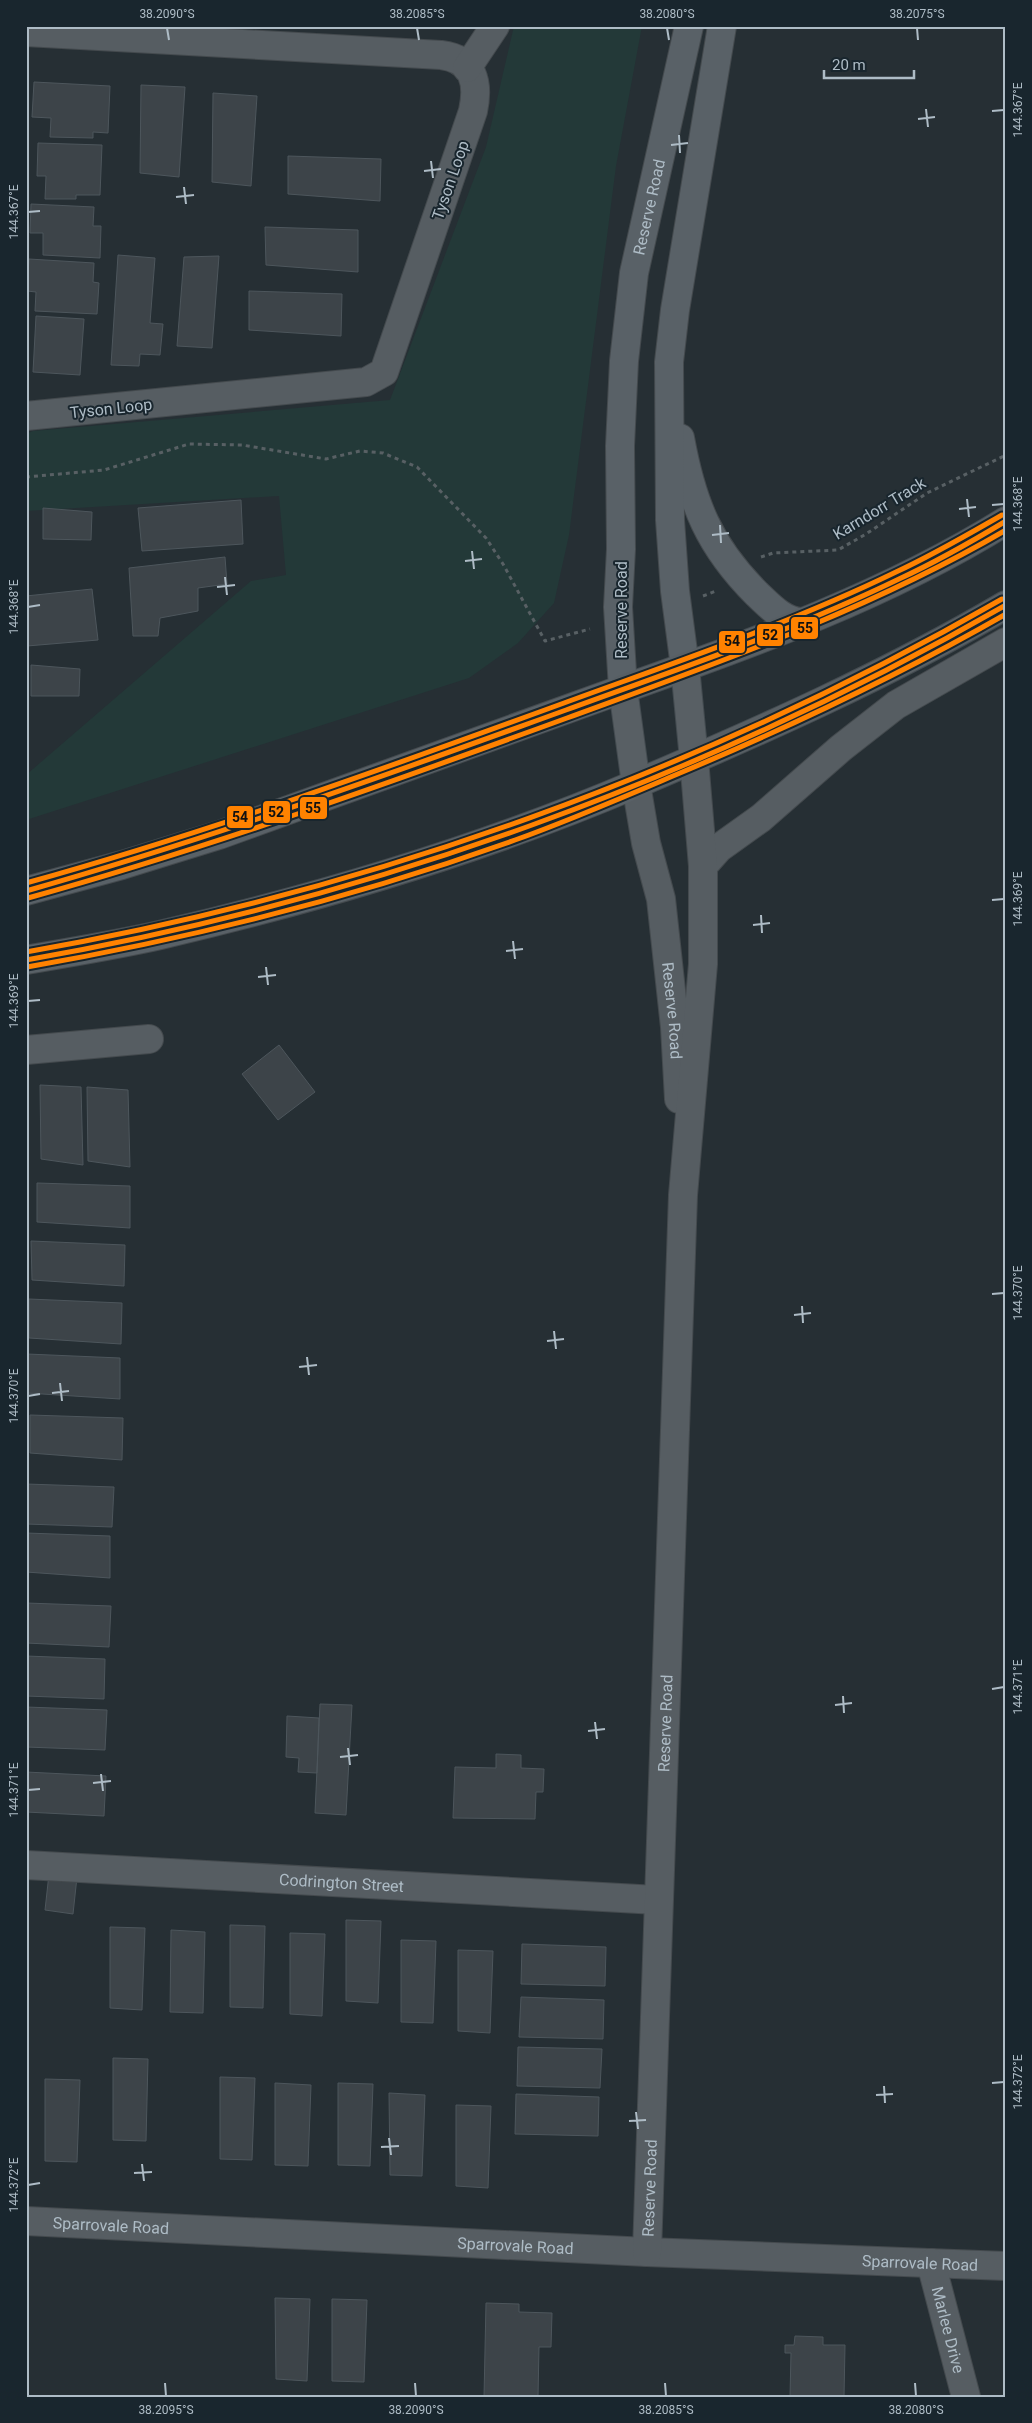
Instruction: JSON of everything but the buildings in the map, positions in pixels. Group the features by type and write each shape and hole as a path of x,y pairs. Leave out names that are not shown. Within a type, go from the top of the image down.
{"main road":[{"path":"623,689 685,668 801,622 922,568 1006,521"},
{"path":"636,784 774,725 873,678 1006,605"},
{"name":"Reserve Road","path":"685,668 694,759"},
{"name":"Reserve Road","path":"623,689 636,784"}],"street":[{"path":"26,32 441,54 454,58 467,68 495,26"},
{"name":"Reserve Road","path":"623,689 618,607 621,549 620,446 624,361 634,273 689,26"},
{"name":"Reserve Road","path":"685,668 675,591 670,520 669,362 675,310 722,26"},
{"name":"Tyson Loop","path":"26,416 366,382 384,372 473,112 477,89 475,79 467,68"},
{"path":"669,362 679,431 689,480 709,532 738,575 772,608 790,620 801,622"},
{"path":"703,866 719,848 772,810 841,748 896,705 1006,642"},
{"path":"26,890 122,865 219,835 623,689"},
{"name":"Reserve Road","path":"646,2252 683,1195 703,973 703,866 694,759"},
{"path":"26,960 158,935 354,884 512,834 636,784"},
{"name":"Reserve Road","path":"636,784 646,843 658,882 666,944 676,1039 683,1195"},
{"path":"26,1050 149,1039"},
{"name":"Codrington Street","path":"26,1865 657,1900"},
{"name":"Sparrovale Road","path":"26,2221 646,2252 1006,2266"},
{"name":"Marlee Drive","path":"931,2263 966,2397"}],"path":[{"path":"26,477 104,470 189,444 242,445 320,459 360,451 383,454 416,467 486,538 503,564 545,641"},
{"name":"Karndorr Track","path":"760,558 773,553 838,550 866,534 927,493 1006,455"}],"green space":[{"path":"514,26 642,26 616,166 569,535 554,603 518,643 469,678 26,820 26,775 251,581 286,575 279,496 26,511 26,434 33,431 390,400 486,147"}],"transit line":[{"name":"54","path":"26,883 230,821 431,751 732,642 856,591 937,552 1002,515"},
{"name":"52","path":"26,891 162,850 298,805 734,649 859,598 953,552 1006,521"},
{"name":"55","path":"28,898 232,836 433,766 735,656 846,611 900,586 1006,530"},
{"name":"54","path":"26,952 154,927 281,896 406,860 530,818 651,771 771,719 888,661 1002,599"},
{"name":"52","path":"26,960 154,935 282,904 407,867 531,825 653,778 773,725 891,668 1006,605"},
{"name":"55","path":"27,967 151,943 274,914 395,880 515,840 619,799 805,718 927,658 1006,614"}]}
